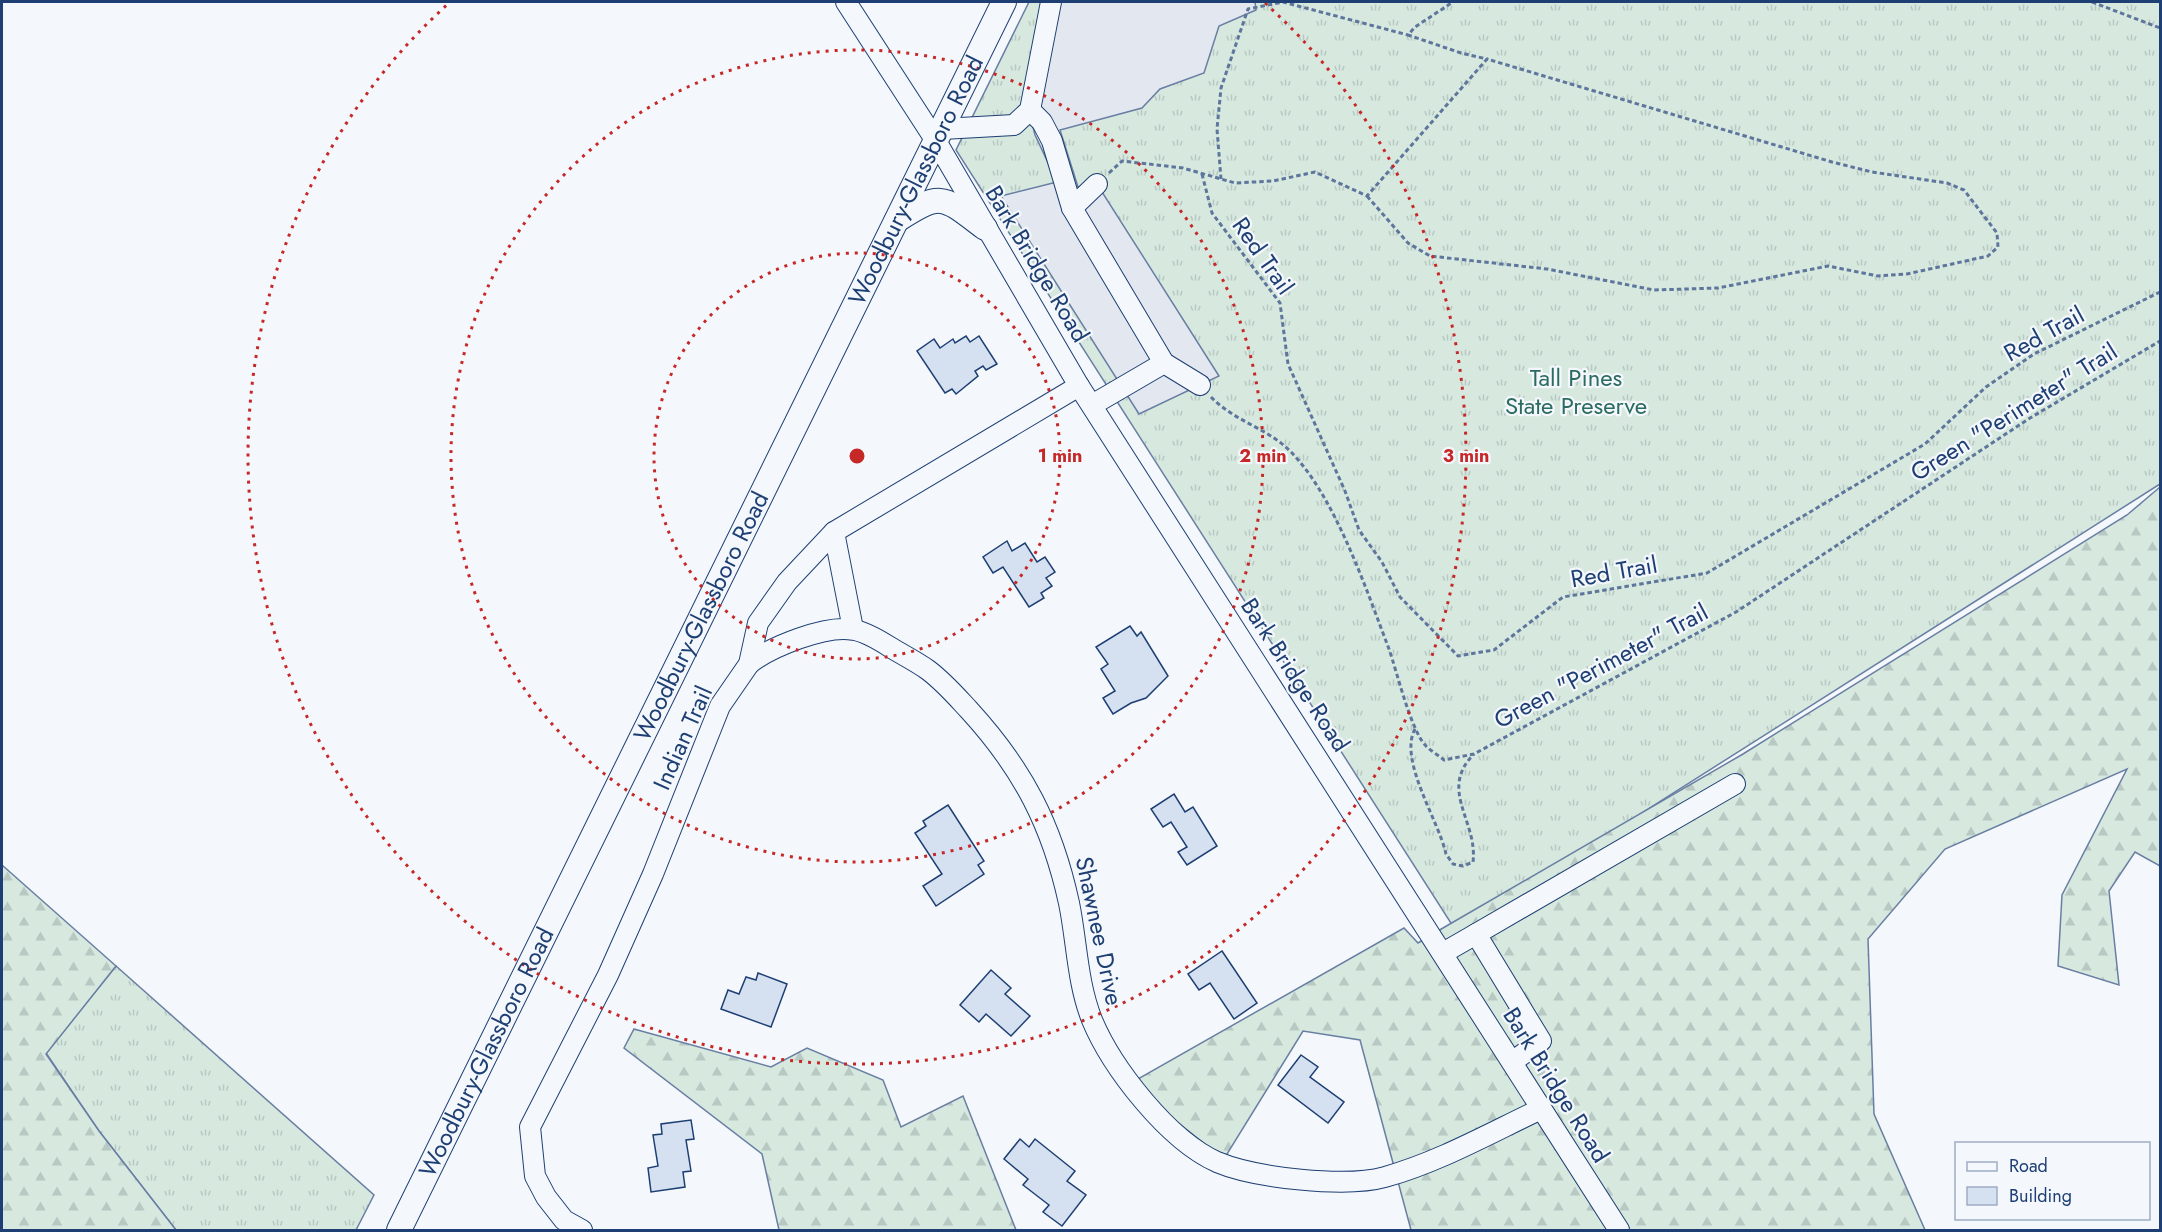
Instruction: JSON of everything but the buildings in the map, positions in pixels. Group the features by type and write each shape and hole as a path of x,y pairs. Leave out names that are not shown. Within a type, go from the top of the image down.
{"main road":[{"name":"Woodbury-Glassboro Road","path":"399,1230 1004,2"},
{"path":"897,220 924,202 936,199 951,203 985,228"}],"street":[{"name":"Bark Bridge Road","path":"846,2 939,135 985,228 1080,386 1619,1230"},
{"path":"939,135 1014,125 1030,110 1051,2"},
{"path":"1030,110 1042,122 1052,141 1072,208 1164,363 1200,385"},
{"path":"1072,208 1097,184"},
{"path":"1092,405 1164,363"},
{"name":"Indian Trail","path":"582,1230 564,1220 535,1176 530,1127 608,975 653,874 720,706 749,664 759,623 786,582 834,532 1080,386"},
{"path":"749,664 765,651 782,644 814,634 853,629 834,532"},
{"name":"Shawnee Drive","path":"853,629 879,640 928,670 985,728 1020,772 1056,852 1070,907 1083,993 1092,1020 1115,1064 1135,1090 1161,1119 1217,1162 1289,1179 1325,1182 1382,1178 1424,1165 1540,1109"},
{"path":"1443,953 1735,784"},
{"path":"1476,934 1541,1041 1512,1062"}],"path":[{"path":"1097,184 1122,161 1183,168 1202,174 1235,183 1273,181 1315,172 1367,196 1408,243 1430,256 1547,269 1654,290 1719,288 1828,266 1878,276 1907,274 1989,256 1998,247 1997,233 1976,203 1964,190 1947,183 1872,172 1832,162 1461,53 1408,35 1283,2 1248,9 1221,88 1218,129 1221,179"},
{"path":"1408,35 1414,27 1452,2"},
{"path":"2092,2 2160,28"},
{"path":"1367,196 1487,59"},
{"name":"Red Trail","path":"1202,174 1212,213 1280,303 1288,364 1345,491 1359,530 1383,562 1400,597 1458,656 1494,650 1563,597 1707,573 1925,444 1986,387 2034,354 2160,292"},
{"name":"Green \"Perimeter\" Trail","path":"1200,385 1221,407 1273,436 1290,450 1318,484 1352,556 1384,637 1415,729 1425,746 1444,760 1474,754 1736,612 2030,418 2160,341"},
{"path":"1415,729 1411,738 1410,754 1415,771 1446,854 1453,864 1463,866 1473,861 1474,848 1457,790 1464,767 1474,754"}],"green space":[{"name":"Tall Pines State Preserve","path":"1029,2 2160,2 2160,484 1456,931 956,150"},
{"path":"2160,487 2160,866 2135,852 2109,891 2119,985 2058,966 2062,895 2127,769 1945,849 1868,939 1874,1114 1925,1230 1411,1230 1360,1040 1303,1031 1224,1159 1129,1084 1404,928 1418,943 1743,754 2127,515"},
{"path":"2,865 116,966 46,1054 99,1131 176,1230 2,1230"},
{"path":"116,966 374,1195 356,1230 176,1230 99,1131 46,1053"},
{"path":"634,1029 771,1067 807,1048 883,1080 901,1127 963,1096 1016,1230 779,1230 762,1154 624,1048"}],"shaded area":[{"path":"1047,2 1255,2 1256,10 1219,26 1204,73 1160,89 1142,108 1060,130 1078,187 1097,184 1219,376 1139,414 1001,196 1057,182 1035,135 1026,99"}]}
